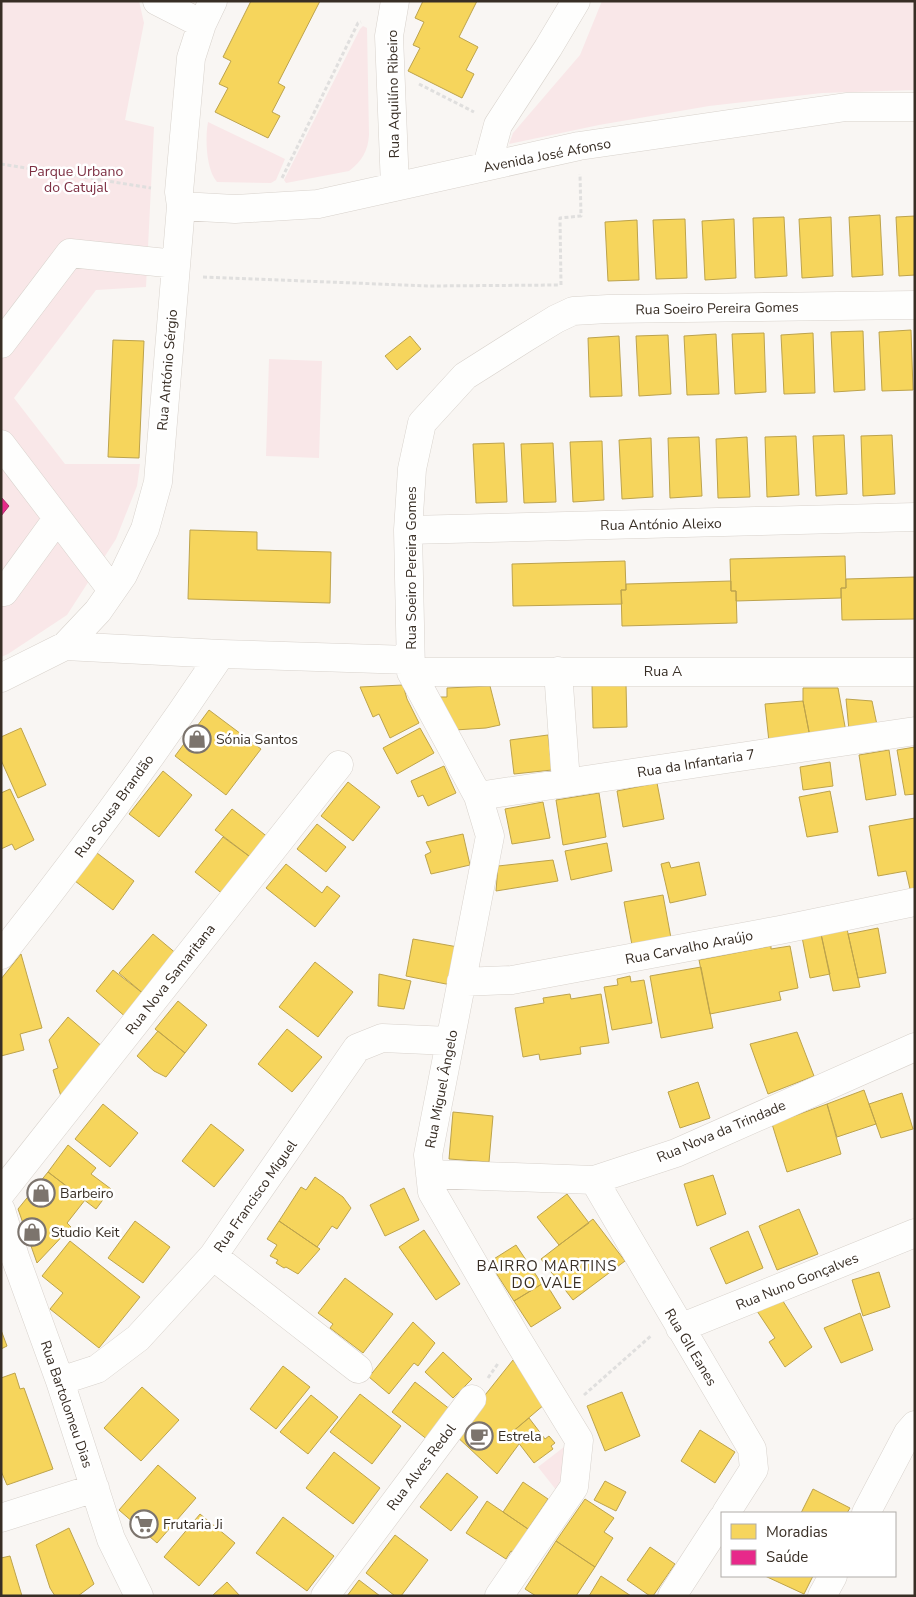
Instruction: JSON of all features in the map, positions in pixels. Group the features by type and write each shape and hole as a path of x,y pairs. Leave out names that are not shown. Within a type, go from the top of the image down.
{"street":[{"path":"157,1 208,12"},
{"path":"487,166 498,125 576,1"},
{"name":"Rua Aquilíno Ribeiro","path":"394,7 389,36 392,70 395,187"},
{"name":"Rua António Sérgio","path":"1,678 65,646 98,611 123,575 145,529 158,482 191,58 208,12"},
{"name":"Avenida José Afonso","path":"180,199 235,209 318,204 579,146 846,107 915,107"},
{"path":"1,344 70,253 176,270"},
{"name":"Rua Soeiro Pereira Gomes","path":"65,646 410,666 408,530 412,469 422,423 465,376 541,328 573,311 915,305"},
{"path":"1,444 112,590"},
{"name":"Rua António Aleixo","path":"408,530 915,517"},
{"path":"4,592 57,519"},
{"name":"Rua Sousa Brandão","path":"1,955 41,905 172,727 221,654"},
{"name":"Rua A","path":"410,666 558,671 915,672"},
{"name":"Rua Miguel Ângelo","path":"410,666 478,796 490,836 428,1155 432,1192 516,1337 579,1440 574,1487 510,1592"},
{"path":"558,671 566,782"},
{"name":"Rua da Infantaria 7","path":"478,796 915,731"},
{"name":"Rua Nova Samaritana","path":"1,1193 340,765"},
{"name":"Rua Carvalho Araújo","path":"461,982 512,980 780,930 915,902"},
{"name":"Rua Francisco Miguel","path":"60,1381 97,1369 138,1338 213,1256 357,1048 382,1038 450,1041"},
{"name":"Rua Nova da Trindade","path":"430,1174 594,1180 676,1153 915,1047"},
{"name":"Rua GIl Eanes","path":"594,1180 676,1323 752,1449 754,1469 727,1512"},
{"name":"Rua Bartolomeu Dias","path":"1,1210 12,1273 60,1381 110,1539 137,1595"},
{"name":"Rua Nuno Gonçalves","path":"676,1323 915,1233"},
{"path":"213,1256 358,1369"},
{"name":"Rua Alves Redol","path":"325,1596 472,1399"},
{"path":"867,1512 908,1433 915,1425"},
{"path":"1,1518 95,1488"},
{"path":"672,1596 721,1520"},
{"path":"822,1596 832,1577"}],"path":[{"path":"277,207 277,188 358,23 394,7"},
{"path":"392,70 498,125"},
{"path":"573,311 562,285 560,218 581,216 579,146"},
{"path":"1,164 180,199"},
{"path":"176,270 429,286 562,285"},
{"path":"563,1414 676,1323"},
{"path":"472,1399 516,1337"}],"green space":[{"name":"Parque Urbano do Catujal","path":"1,1 139,1 144,23 125,120 154,127 146,287 96,290 14,398 65,464 140,464 137,486 116,539 67,615 1,657"},
{"path":"602,1 915,1 915,90 822,93 709,106 599,125 509,144 513,133 580,55"},
{"path":"363,26 367,28 369,135 363,155 349,171 286,183 284,180"},
{"path":"208,122 285,159 276,180 271,183 217,182 213,177 207,154"},
{"path":"269,359 322,361 319,458 266,456"},
{"path":"564,1447 564,1470 557,1491 538,1467"}],"building: Moradias":[{"path":"251,1 320,1 278,83 285,87 272,112 280,116 268,138 215,112 228,88 219,84 231,61 223,57"},
{"path":"423,1 477,1 459,37 478,47 466,70 474,74 462,98 408,71 420,48 413,45 424,22 415,18"},
{"path":"880,215 883,275 852,277 849,217"},
{"path":"915,216 915,275 899,276 896,217"},
{"path":"784,217 787,276 755,278 753,218"},
{"path":"831,217 833,276 802,278 799,219"},
{"path":"685,219 687,278 656,279 653,220"},
{"path":"734,219 736,278 705,280 702,221"},
{"path":"637,220 639,280 608,281 605,222"},
{"path":"911,330 913,390 882,391 879,332"},
{"path":"863,331 865,390 834,392 831,332"},
{"path":"764,333 766,392 735,394 732,334"},
{"path":"813,333 815,393 784,394 781,335"},
{"path":"716,334 719,394 687,395 684,336"},
{"path":"668,335 671,394 639,396 636,336"},
{"path":"410,336 421,349 397,370 385,356"},
{"path":"619,336 622,396 590,397 588,338"},
{"path":"113,340 144,341 139,458 108,457"},
{"path":"844,435 847,494 816,496 813,436"},
{"path":"892,435 895,494 863,496 861,436"},
{"path":"796,436 799,495 767,497 765,437"},
{"path":"699,437 702,496 670,498 668,438"},
{"path":"747,437 750,497 718,498 716,439"},
{"path":"651,438 653,497 622,499 619,440"},
{"path":"602,441 604,500 573,502 570,442"},
{"path":"504,443 507,502 476,503 473,444"},
{"path":"553,443 556,502 524,503 521,444"},
{"path":"190,530 257,532 257,550 331,552 330,603 188,599"},
{"path":"845,556 846,588 841,588 841,598 736,601 736,591 731,591 730,559"},
{"path":"625,561 626,590 621,590 622,604 513,606 512,564"},
{"path":"915,577 915,619 842,620 841,588 846,588 846,579"},
{"path":"731,581 731,591 736,591 737,623 622,626 621,590 626,590 626,584"},
{"path":"626,684 627,727 593,728 592,685"},
{"path":"403,685 407,699 419,723 390,738 379,714 373,717 360,687"},
{"path":"490,686 500,725 455,730 437,697 447,697 447,688"},
{"path":"803,688 838,688 846,732 810,737 803,701"},
{"path":"846,699 872,701 877,725 849,730"},
{"path":"803,701 810,737 769,742 765,704"},
{"path":"209,710 261,749 226,795 175,756"},
{"path":"21,728 46,785 18,798 1,760 1,737"},
{"path":"420,728 434,753 397,774 383,748"},
{"path":"548,735 552,770 514,774 510,740"},
{"path":"915,747 915,794 905,795 897,750"},
{"path":"889,750 896,795 866,800 859,755"},
{"path":"830,762 833,786 803,790 800,767"},
{"path":"444,766 456,793 428,806 423,795 418,797 411,781"},
{"path":"163,771 192,795 159,837 129,814"},
{"path":"348,782 380,807 353,841 321,816"},
{"path":"657,783 664,819 623,827 617,791"},
{"path":"10,789 34,840 15,850 12,844 1,849 1,793"},
{"path":"830,791 838,832 807,837 799,797"},
{"path":"599,793 606,837 563,845 556,800"},
{"path":"543,802 550,838 512,844 505,809"},
{"path":"232,809 269,838 253,859 215,830"},
{"path":"915,818 915,888 910,889 906,871 878,876 869,826"},
{"path":"317,824 346,847 326,872 297,849"},
{"path":"463,834 470,865 431,874 425,855 431,852 426,842"},
{"path":"223,837 253,859 224,895 195,872"},
{"path":"607,843 612,871 571,880 565,851"},
{"path":"97,853 134,881 113,910 75,881"},
{"path":"553,860 558,881 496,891 498,866"},
{"path":"669,862 671,868 699,862 706,895 670,903 661,864"},
{"path":"286,864 322,893 327,886 340,896 315,927 266,888"},
{"path":"663,895 671,938 632,945 624,902"},
{"path":"878,928 886,973 858,978 848,934"},
{"path":"847,929 860,987 833,991 821,934"},
{"path":"153,934 178,955 145,995 119,973"},
{"path":"821,934 830,974 810,978 802,937"},
{"path":"413,939 458,947 451,985 406,976"},
{"path":"771,946 771,949 790,946 798,988 779,992 781,1000 710,1014 699,960"},
{"path":"21,954 42,1028 20,1034 24,1050 1,1056 1,979"},
{"path":"315,962 353,992 318,1037 279,1007"},
{"path":"701,967 713,1028 661,1038 650,976"},
{"path":"113,970 145,995 128,1019 96,991"},
{"path":"379,974 411,981 404,1009 378,1006"},
{"path":"630,976 631,982 644,980 652,1023 612,1030 604,987 618,985 617,979"},
{"path":"570,994 571,999 601,994 609,1043 580,1047 581,1054 540,1060 539,1054 523,1057 515,1008 544,1003 543,998"},
{"path":"178,1001 207,1025 185,1053 155,1029"},
{"path":"68,1017 104,1048 63,1103 53,1070 58,1068 49,1040"},
{"path":"287,1029 322,1057 292,1092 258,1064"},
{"path":"158,1031 185,1053 166,1077 154,1071 137,1056"},
{"path":"797,1032 814,1076 768,1094 750,1044"},
{"path":"698,1082 710,1118 680,1128 668,1092"},
{"path":"864,1090 876,1124 837,1137 827,1104"},
{"path":"902,1093 913,1129 881,1138 869,1104"},
{"path":"103,1104 138,1133 110,1167 75,1139"},
{"path":"827,1104 841,1154 787,1172 772,1124"},
{"path":"453,1112 493,1116 489,1162 449,1159"},
{"path":"211,1124 244,1150 214,1187 182,1161"},
{"path":"68,1145 96,1168 91,1174 111,1189 96,1209 48,1172"},
{"path":"48,1172 85,1200 67,1223 71,1227 37,1263 18,1209"},
{"path":"713,1175 726,1214 697,1226 684,1184"},
{"path":"315,1177 343,1197 351,1208 337,1229 332,1226 317,1247 279,1221 301,1187 306,1190"},
{"path":"404,1188 419,1220 385,1236 370,1205"},
{"path":"567,1194 589,1223 559,1245 537,1217"},
{"path":"799,1209 818,1254 777,1270 759,1226"},
{"path":"593,1219 625,1261 573,1300 541,1259"},
{"path":"135,1221 170,1247 143,1283 108,1258"},
{"path":"279,1221 320,1249 298,1274 276,1263 278,1260 270,1256 277,1245 267,1239"},
{"path":"424,1230 460,1284 436,1300 399,1247"},
{"path":"748,1231 763,1268 726,1284 710,1248"},
{"path":"70,1241 140,1297 99,1348 50,1309 63,1293 42,1276"},
{"path":"516,1245 542,1284 514,1301 489,1262"},
{"path":"879,1272 890,1307 863,1316 852,1280"},
{"path":"345,1278 393,1314 363,1353 330,1328 333,1324 318,1313"},
{"path":"545,1282 561,1308 531,1327 514,1301"},
{"path":"781,1298 812,1347 785,1367 769,1342 775,1338 755,1308"},
{"path":"860,1313 873,1350 841,1363 824,1328"},
{"path":"413,1322 435,1343 418,1366 414,1363 389,1394 369,1377"},
{"path":"1,1330 7,1346 1,1349"},
{"path":"443,1352 472,1379 453,1398 425,1372"},
{"path":"513,1360 545,1404 511,1433 519,1444 497,1474 454,1434"},
{"path":"283,1366 310,1387 276,1429 250,1409"},
{"path":"15,1373 20,1389 24,1388 53,1469 7,1485 1,1471 1,1378"},
{"path":"415,1382 451,1410 428,1440 392,1412"},
{"path":"142,1387 179,1420 141,1461 104,1428"},
{"path":"622,1392 640,1436 605,1451 587,1406"},
{"path":"360,1394 401,1426 372,1464 330,1432"},
{"path":"311,1395 338,1417 308,1454 280,1432"},
{"path":"529,1418 545,1439 549,1436 555,1443 551,1446 553,1449 534,1463 511,1433"},
{"path":"700,1430 735,1452 715,1483 681,1461"},
{"path":"334,1452 380,1488 353,1524 306,1488"},
{"path":"158,1465 196,1498 157,1543 119,1510"},
{"path":"447,1473 478,1497 451,1531 420,1507"},
{"path":"605,1481 626,1492 616,1511 594,1500"},
{"path":"523,1482 548,1499 528,1529 503,1512"},
{"path":"813,1489 850,1508 848,1512 802,1512"},
{"path":"585,1499 614,1518 604,1532 613,1538 595,1567 556,1541"},
{"path":"487,1501 531,1531 516,1554 511,1551 506,1559 466,1533"},
{"path":"200,1514 235,1543 199,1586 164,1557"},
{"path":"283,1517 334,1556 307,1591 256,1553"},
{"path":"69,1528 94,1584 78,1596 55,1596 50,1588 36,1545"},
{"path":"395,1535 428,1560 401,1596 395,1596 366,1573"},
{"path":"556,1541 595,1567 576,1596 536,1596 525,1589"},
{"path":"650,1547 675,1564 653,1596 650,1596 627,1580"},
{"path":"10,1556 22,1596 1,1596 1,1558"},
{"path":"601,1576 631,1596 589,1596"},
{"path":"767,1577 812,1577 804,1594"},
{"path":"359,1580 380,1596 347,1596"},
{"path":"227,1582 240,1596 212,1596"}],"building: Saúde":[{"path":"1,497 9,506 1,516"}],"place":[{"name":"Sónia Santos","path":"197,739"},
{"name":"Barbeiro","path":"41,1193"},
{"name":"Studio Keit","path":"32,1232"},
{"name":"Estrela","path":"479,1436"},
{"name":"Frutaria Ji","path":"144,1524"}],"district":[{"name":"BAIRRO MARTINS DO VALE","path":"547,1274"}]}
